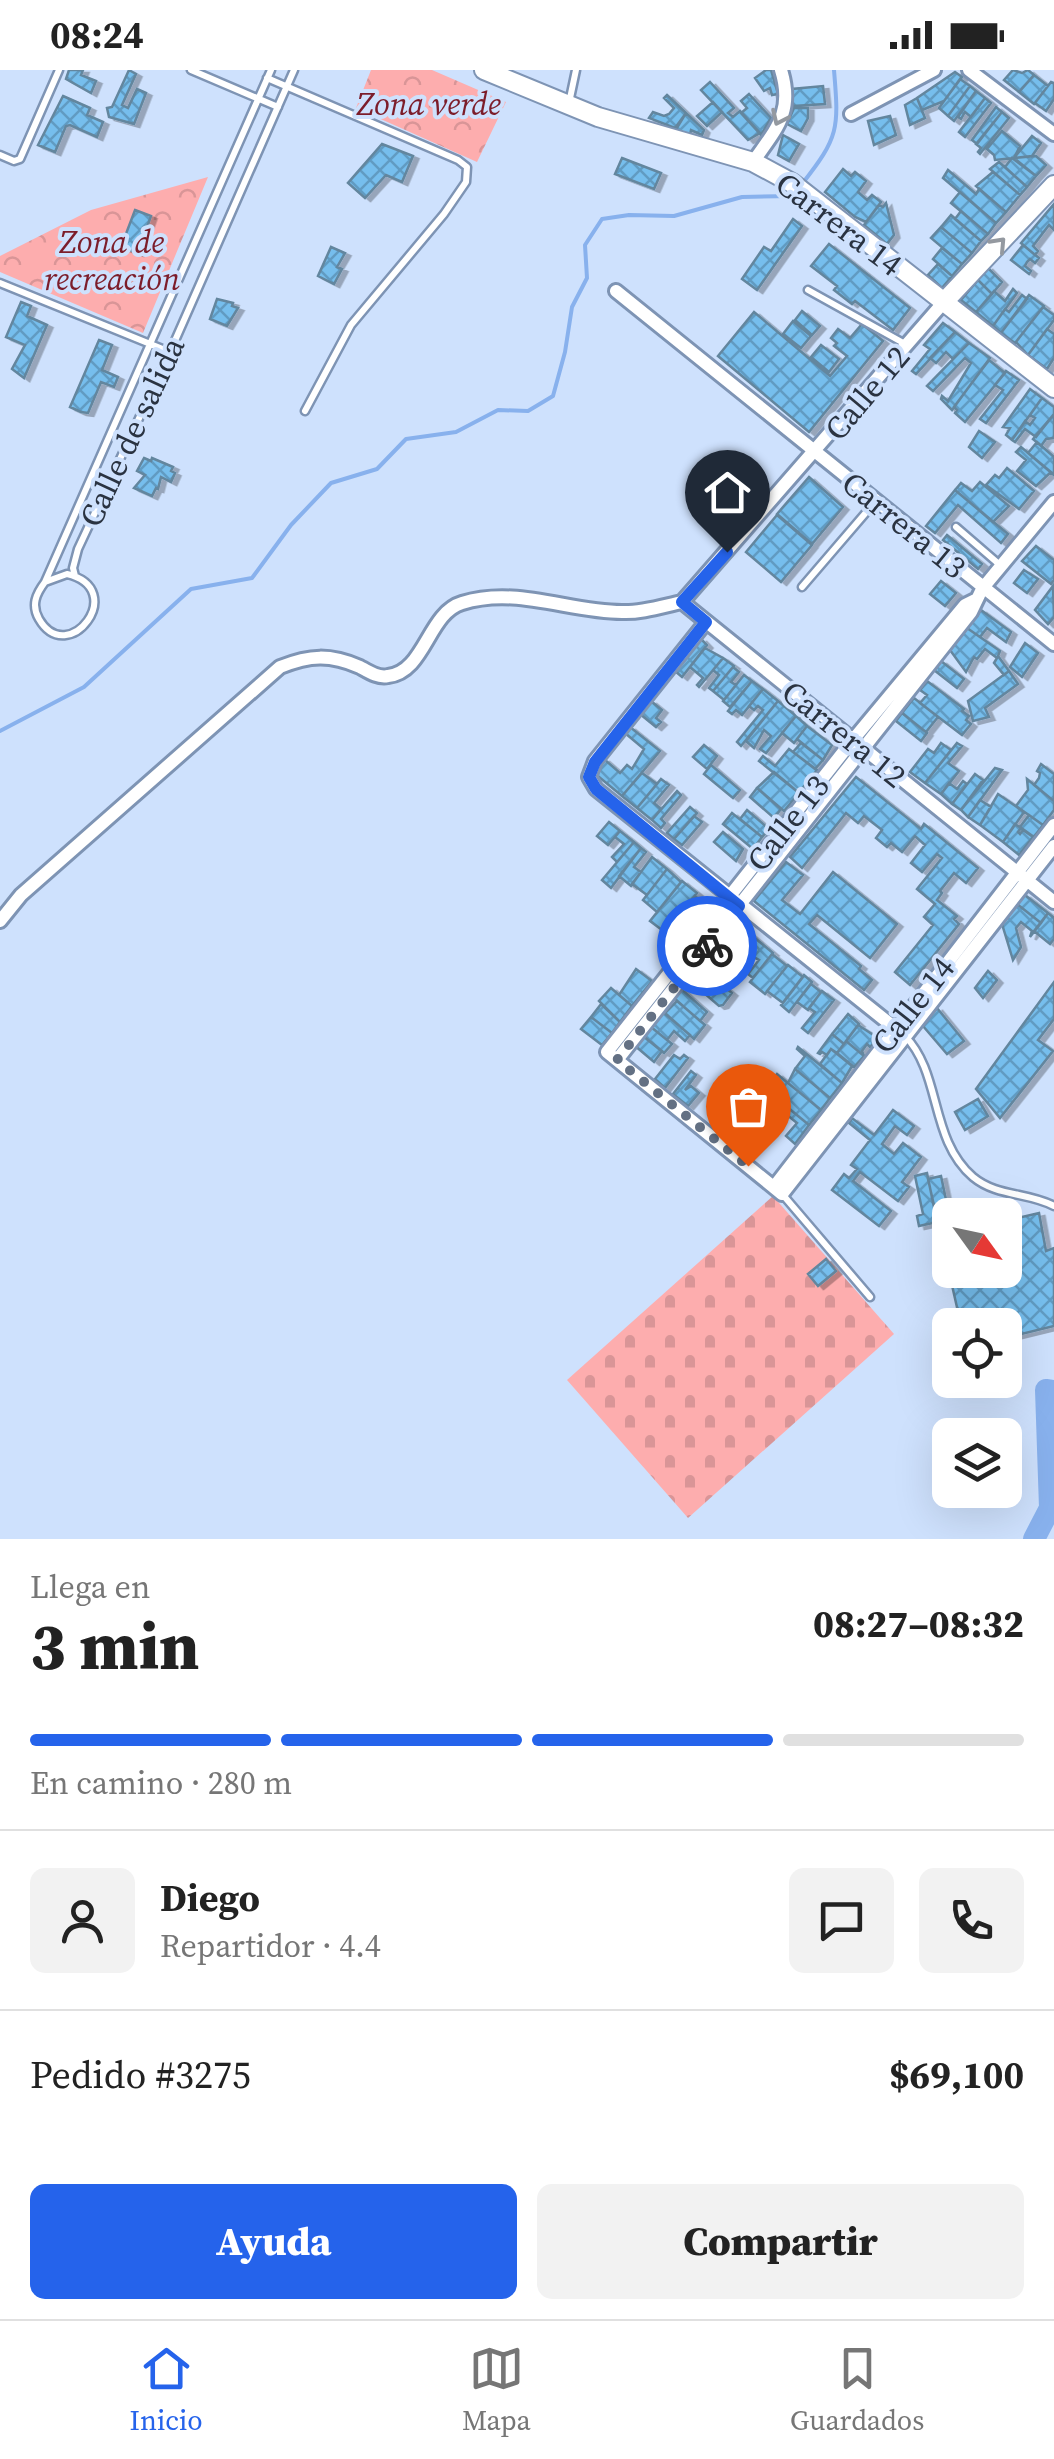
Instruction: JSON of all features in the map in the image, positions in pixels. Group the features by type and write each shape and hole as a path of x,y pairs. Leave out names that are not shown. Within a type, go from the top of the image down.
{"street":[{"path":"753,162 782,120 788,99 781,70"},
{"path":"851,114 934,70"},
{"path":"969,70 1054,134"},
{"name":"Carrera 14","path":"488,71 598,117 753,162 800,189 1054,388"},
{"name":"Calle 12","path":"682,602 944,303 1054,185"},
{"name":"Carrera 13","path":"616,292 816,452 979,594 1054,644"},
{"name":"Calle 13","path":"778,1191 612,1056 965,605 979,594 1054,502"},
{"path":"0,921 21,895 280,667 317,655 342,659 381,677 395,676 407,668 448,611 462,603 517,597 623,612 682,602"},
{"name":"Carrera 12","path":"682,602 1054,902"},
{"path":"706,622 595,762 589,777 596,789 900,1032"},
{"name":"Calle 14","path":"778,1191 1022,876 1054,825"},
{"name":"Calle 14","path":"1022,876 1054,846"}],"lane":[{"path":"0,155 14,161 20,159 59,70"},
{"path":"191,70 278,106"},
{"name":"Calle de salida","path":"75,576 78,549 294,70"},
{"path":"568,104 576,70"},
{"path":"45,582 59,575 75,576 88,585 94,600 93,615 84,628 70,635 54,634 41,624 34,610 36,595 269,74 286,86 467,167 466,182 444,214 351,325 304,411"},
{"path":"0,283 170,352"},
{"path":"808,290 908,345"},
{"path":"802,587 876,502"},
{"path":"956,526 1001,566"},
{"path":"900,1032 917,1051 948,1146 974,1177 1002,1194 1029,1197 1054,1206"},
{"path":"778,1191 870,1296"}],"green space":[{"name":"Zona verde","path":"371,70 432,70 506,102 477,162 356,108"},
{"name":"Zona de recreación","path":"208,177 143,333 0,272 0,256 91,210"},
{"path":"773,1196 894,1334 688,1518 567,1380"}],"building":[{"path":"69,70 83,70 81,75 96,81 91,93 66,79"},
{"path":"129,70 136,74 122,105 128,108 137,89 146,93 134,124 109,117 107,108 112,107"},
{"path":"771,70 778,94 772,95 770,88 764,91 755,78"},
{"path":"1013,70 1028,70 1034,75 1019,92 1004,80"},
{"path":"955,72 962,77 944,101 922,110 917,98"},
{"path":"1034,75 1048,86 1034,104 1019,92"},
{"path":"960,79 970,86 948,116 939,108"},
{"path":"710,82 734,108 728,113 733,117 740,111 760,133 748,140 701,90"},
{"path":"1051,82 1054,99 1046,111 1035,103"},
{"path":"823,86 825,104 793,106 792,89"},
{"path":"970,86 976,91 954,121 948,116"},
{"path":"976,91 985,98 971,117 965,112 961,119 958,117"},
{"path":"749,94 771,118 761,135 741,113 747,108 741,101"},
{"path":"667,95 686,113 675,128 649,118 653,112 664,116 674,108 664,98"},
{"path":"63,96 90,108 87,115 103,122 97,137 66,126 55,152 38,145"},
{"path":"917,98 925,118 910,125 905,105"},
{"path":"985,98 991,103 965,137 959,132"},
{"path":"713,102 722,112 707,126 697,116"},
{"path":"996,107 1002,112 977,144 972,140"},
{"path":"794,108 808,108 801,131 787,124"},
{"path":"1002,112 1009,118 980,154 981,148 976,144"},
{"path":"686,113 704,130 702,135 691,130 690,135 675,131"},
{"path":"890,116 896,135 874,145 868,121"},
{"path":"1002,131 1020,146 1014,158 995,160 987,149"},
{"path":"783,135 799,144 789,161 778,155"},
{"path":"1032,136 1041,143 1032,156 1014,158"},
{"path":"382,144 413,156 402,182 386,175 365,198 348,183"},
{"path":"1036,156 1046,165 1036,176 1014,158"},
{"path":"622,158 661,173 654,189 615,174"},
{"path":"1012,158 1036,176 1027,187 1005,167"},
{"path":"999,162 1027,187 1020,195 990,169"},
{"path":"843,169 866,181 858,192 867,200 872,195 881,202 866,222 825,192"},
{"path":"948,170 976,194 979,189 1006,212 996,223 943,178"},
{"path":"993,172 1020,195 1006,212 976,186"},
{"path":"960,192 996,223 988,234 951,203"},
{"path":"886,203 894,235 887,244 864,225 879,205 883,207"},
{"path":"1054,204 1054,230 1049,225 1033,246 1038,251 1035,255 1021,243"},
{"path":"135,210 151,216 138,253 121,247"},
{"path":"961,211 988,234 981,241 955,219"},
{"path":"951,215 981,241 972,253 941,227"},
{"path":"793,219 802,226 757,290 742,279 764,247 771,251"},
{"path":"941,227 972,253 962,264 931,238"},
{"path":"829,244 910,308 893,330 834,290 837,286 811,266"},
{"path":"1023,245 1039,258 1035,263 1030,259 1027,262 1029,274 1011,260"},
{"path":"331,247 345,253 334,284 318,276"},
{"path":"942,248 962,264 952,276 933,259"},
{"path":"938,264 952,276 942,288 928,275"},
{"path":"987,267 1002,282 992,294 977,279"},
{"path":"978,280 992,294 976,312 961,300"},
{"path":"1013,289 1017,293 993,326 976,312 994,291 1005,301"},
{"path":"1022,295 1027,299 1001,333 993,326"},
{"path":"1029,295 1044,306 1015,343 1001,333"},
{"path":"217,299 238,308 227,326 210,319"},
{"path":"21,302 31,306 27,316 47,325 24,378 12,369 25,345 6,337"},
{"path":"1043,307 1054,315 1054,320 1028,355 1016,342"},
{"path":"802,311 820,326 812,335 795,320"},
{"path":"754,312 830,376 847,356 834,346 837,343 831,338 838,329 850,338 862,324 883,341 809,432 718,356"},
{"path":"793,321 811,336 801,348 783,334"},
{"path":"943,323 955,332 916,374 912,371 930,349 924,345"},
{"path":"1047,329 1054,334 1054,358 1047,369 1028,355"},
{"path":"955,332 969,343 953,359 946,352 936,363 930,358"},
{"path":"99,340 112,345 102,370 118,377 114,387 101,382 88,413 81,412 70,407"},
{"path":"969,343 990,358 952,410 942,396 948,401 971,363 965,358 933,391 927,386"},
{"path":"821,345 839,359 829,372 811,357"},
{"path":"989,360 1005,373 965,422 954,407"},
{"path":"1006,371 1019,380 986,423 980,419 1003,390 995,385"},
{"path":"1030,389 1042,398 1012,440 1006,435 1010,428 1003,427"},
{"path":"1042,398 1054,407 1054,414 1036,437 1025,429 1015,442 1012,440 1025,421 1030,425 1035,418 1030,415"},
{"path":"1054,414 1054,438 1046,439 1041,446 1033,439"},
{"path":"979,431 995,442 982,458 969,447"},
{"path":"1037,442 1054,457 1054,475 1028,453"},
{"path":"1021,447 1051,472 1036,486 1017,471 1026,460 1016,452"},
{"path":"144,458 173,467 171,471 175,473 171,482 161,477 152,496 134,488 145,475 137,471"},
{"path":"1007,468 1034,491 1019,509 986,485"},
{"path":"809,477 843,507 812,544 777,514"},
{"path":"980,482 1009,506 993,522 955,490 961,483 972,491"},
{"path":"955,490 1008,534 1001,543 958,505 935,533 926,526"},
{"path":"777,515 812,545 781,582 746,552"},
{"path":"947,535 982,564 978,569 943,540"},
{"path":"1036,546 1054,560 1051,584 1022,561"},
{"path":"1024,570 1038,579 1027,593 1014,583"},
{"path":"941,581 956,593 945,606 930,594"},
{"path":"1053,586 1054,617 1048,624 1035,610"},
{"path":"981,610 1011,632 1006,642 987,628 980,637 967,628"},
{"path":"967,628 1000,651 998,656 1009,671 1004,675 994,663 997,658 985,649 977,659 974,657 966,672 950,650"},
{"path":"701,639 707,645 682,677 675,671"},
{"path":"1025,643 1038,653 1022,677 1010,667"},
{"path":"705,648 723,658 699,687 703,678 690,667"},
{"path":"723,658 734,666 713,691 709,688 719,675 713,670"},
{"path":"941,661 964,679 957,688 934,670"},
{"path":"733,667 739,672 731,682 736,685 724,700 713,691"},
{"path":"1009,671 1018,684 985,708 989,717 973,721 968,701"},
{"path":"744,675 752,681 730,707 723,701"},
{"path":"752,681 763,689 742,715 736,710 732,714 728,711"},
{"path":"927,681 969,716 966,720 971,724 962,735 920,703 927,695 920,690"},
{"path":"763,689 778,701 741,746 737,742 763,710 749,706"},
{"path":"914,698 938,717 926,732 902,713"},
{"path":"651,701 662,710 656,718 661,722 656,727 640,714"},
{"path":"778,701 796,716 766,753 760,749 771,736 764,730 754,748 746,741"},
{"path":"902,713 927,733 921,741 896,721"},
{"path":"796,716 807,726 794,743 782,733"},
{"path":"807,726 832,745 823,760 797,739"},
{"path":"630,727 660,751 622,796 593,772 604,759 620,773 627,765 632,769 644,749 625,733"},
{"path":"801,743 823,760 815,769 793,752"},
{"path":"941,743 951,750 925,783 910,772 928,749 934,753"},
{"path":"957,743 962,746 948,763 959,771 941,794 925,783"},
{"path":"704,745 717,756 707,769 693,757"},
{"path":"789,749 817,770 799,793 759,761 763,756 775,766"},
{"path":"1041,764 1054,774 1054,801 1034,785"},
{"path":"711,765 740,790 733,798 704,774"},
{"path":"995,768 1002,770 968,817 961,810"},
{"path":"774,772 799,793 784,811 757,788"},
{"path":"642,773 657,784 637,808 622,796"},
{"path":"975,774 983,780 961,810 952,804"},
{"path":"856,777 978,868 966,883 954,873 940,891 937,900 957,916 954,919 959,924 910,985 895,972 933,925 924,917 935,904 917,889 942,858 937,854 922,872 911,863 925,845 915,836 902,852 891,843 887,847 876,838 882,830 864,816 858,823 846,813 802,868 790,857"},
{"path":"661,779 669,785 654,803 661,809 652,820 637,808"},
{"path":"1027,779 1054,801 1054,810 1043,825 1016,806 1028,790"},
{"path":"963,781 967,784 952,804 941,794 949,783 957,789"},
{"path":"757,788 781,809 774,818 750,797"},
{"path":"677,791 681,795 661,819 665,823 661,828 652,820"},
{"path":"998,794 1024,812 1003,842 980,825"},
{"path":"980,800 991,807 980,825 968,817"},
{"path":"690,807 697,813 674,839 667,833"},
{"path":"747,810 769,829 762,837 740,819"},
{"path":"732,813 762,837 753,849 723,824"},
{"path":"1029,815 1043,825 1034,837 1020,827"},
{"path":"694,816 702,822 682,845 674,839"},
{"path":"609,822 620,831 608,845 597,836"},
{"path":"1015,824 1021,828 1020,834 1023,830 1033,837 1019,855 1003,842"},
{"path":"620,831 634,842 617,862 612,857 624,844 615,837"},
{"path":"723,832 743,849 736,861 714,842"},
{"path":"634,842 641,848 611,888 602,880"},
{"path":"641,848 646,852 634,867 641,872 631,886 619,876"},
{"path":"652,857 667,869 647,895 632,884"},
{"path":"786,862 803,875 782,900 800,914 833,872 897,924 870,958 817,915 809,924 861,966 859,969 872,980 864,990 754,901"},
{"path":"667,869 681,882 657,912 643,900"},
{"path":"682,881 697,893 666,933 650,921"},
{"path":"1025,895 1048,913 1041,923 1017,904"},
{"path":"695,896 710,908 697,924 682,912"},
{"path":"1017,904 1041,923 1030,937 1032,931 1021,922 1016,928 1021,947 1013,960 1002,924"},
{"path":"1048,913 1054,918 1054,939 1050,944 1034,931"},
{"path":"731,928 738,934 730,945 735,949 721,967 708,956"},
{"path":"749,933 773,953 753,978 748,974 759,960 737,948"},
{"path":"772,954 787,966 765,994 750,982"},
{"path":"788,965 803,977 783,1003 767,991"},
{"path":"700,967 732,993 723,1005 719,1006 689,980"},
{"path":"636,969 652,981 632,1006 619,995"},
{"path":"988,971 997,980 983,998 975,988"},
{"path":"804,975 812,982 789,1012 781,1005"},
{"path":"1054,982 1054,1019 1038,1040 1053,1051 1000,1118 976,1089"},
{"path":"811,984 821,992 808,1010 797,1002"},
{"path":"611,988 632,1006 620,1022 599,1001"},
{"path":"681,989 707,1012 700,1021 674,998"},
{"path":"822,991 834,1000 808,1033 802,1028 815,1012 809,1008"},
{"path":"677,1001 705,1025 694,1039 665,1013"},
{"path":"601,1004 620,1022 612,1033 591,1017"},
{"path":"937,1008 964,1041 947,1054 923,1026"},
{"path":"663,1012 690,1035 685,1041 674,1031 667,1040 651,1027"},
{"path":"848,1014 859,1024 844,1044 832,1034"},
{"path":"591,1017 612,1033 602,1045 581,1029"},
{"path":"858,1025 878,1038 870,1047 867,1044 862,1051 864,1056 846,1041"},
{"path":"651,1027 672,1044 664,1053 643,1036"},
{"path":"832,1034 844,1044 837,1053 831,1049 827,1055 818,1053"},
{"path":"642,1035 662,1051 654,1062 634,1045"},
{"path":"846,1041 864,1056 854,1067 837,1053"},
{"path":"798,1047 842,1083 830,1098 795,1069 805,1056"},
{"path":"831,1049 852,1066 842,1083 820,1064"},
{"path":"674,1055 688,1058 665,1088 655,1079"},
{"path":"795,1069 830,1098 821,1110 788,1083"},
{"path":"691,1071 696,1075 685,1090 691,1086 699,1093 688,1106 673,1094"},
{"path":"777,1074 821,1110 809,1125 765,1089"},
{"path":"774,1096 809,1125 795,1144 786,1136 797,1123 770,1101"},
{"path":"978,1099 988,1116 965,1130 955,1112"},
{"path":"893,1110 914,1126 907,1135 895,1126 882,1144 894,1154 903,1143 921,1157 902,1182 909,1187 898,1201 860,1172 853,1181 891,1211 879,1226 832,1190 844,1174 849,1178 857,1169 851,1165 870,1140 849,1123 852,1118 874,1135"},
{"path":"744,1127 754,1135 741,1150 724,1136 730,1128 738,1135"},
{"path":"927,1173 932,1198 932,1223 919,1226 917,1216 923,1214 915,1176"},
{"path":"941,1176 946,1198 932,1198 928,1179"},
{"path":"1039,1213 1046,1251 1054,1248 1054,1326 1022,1334 1022,1308 957,1308 953,1288 1022,1288 1022,1217"},
{"path":"826,1259 836,1271 818,1286 808,1274"}],"waterway":[{"path":"802,184 834,132 834,70"},
{"path":"0,731 84,687 191,589 252,578 291,525 331,483 377,469 406,439 456,432 498,410 528,411 553,396 572,307 587,278 585,245 602,219 674,216 742,197 792,196 796,191"},
{"path":"1034,1539 1050,1508 1046,1390 1054,1391"}],"way so far":[{"path":"707,946 617,1060 748,1166"}],"route":[{"path":"707,946 739,906 596,789 589,777 595,762 706,622 682,602 727,552"}]}
